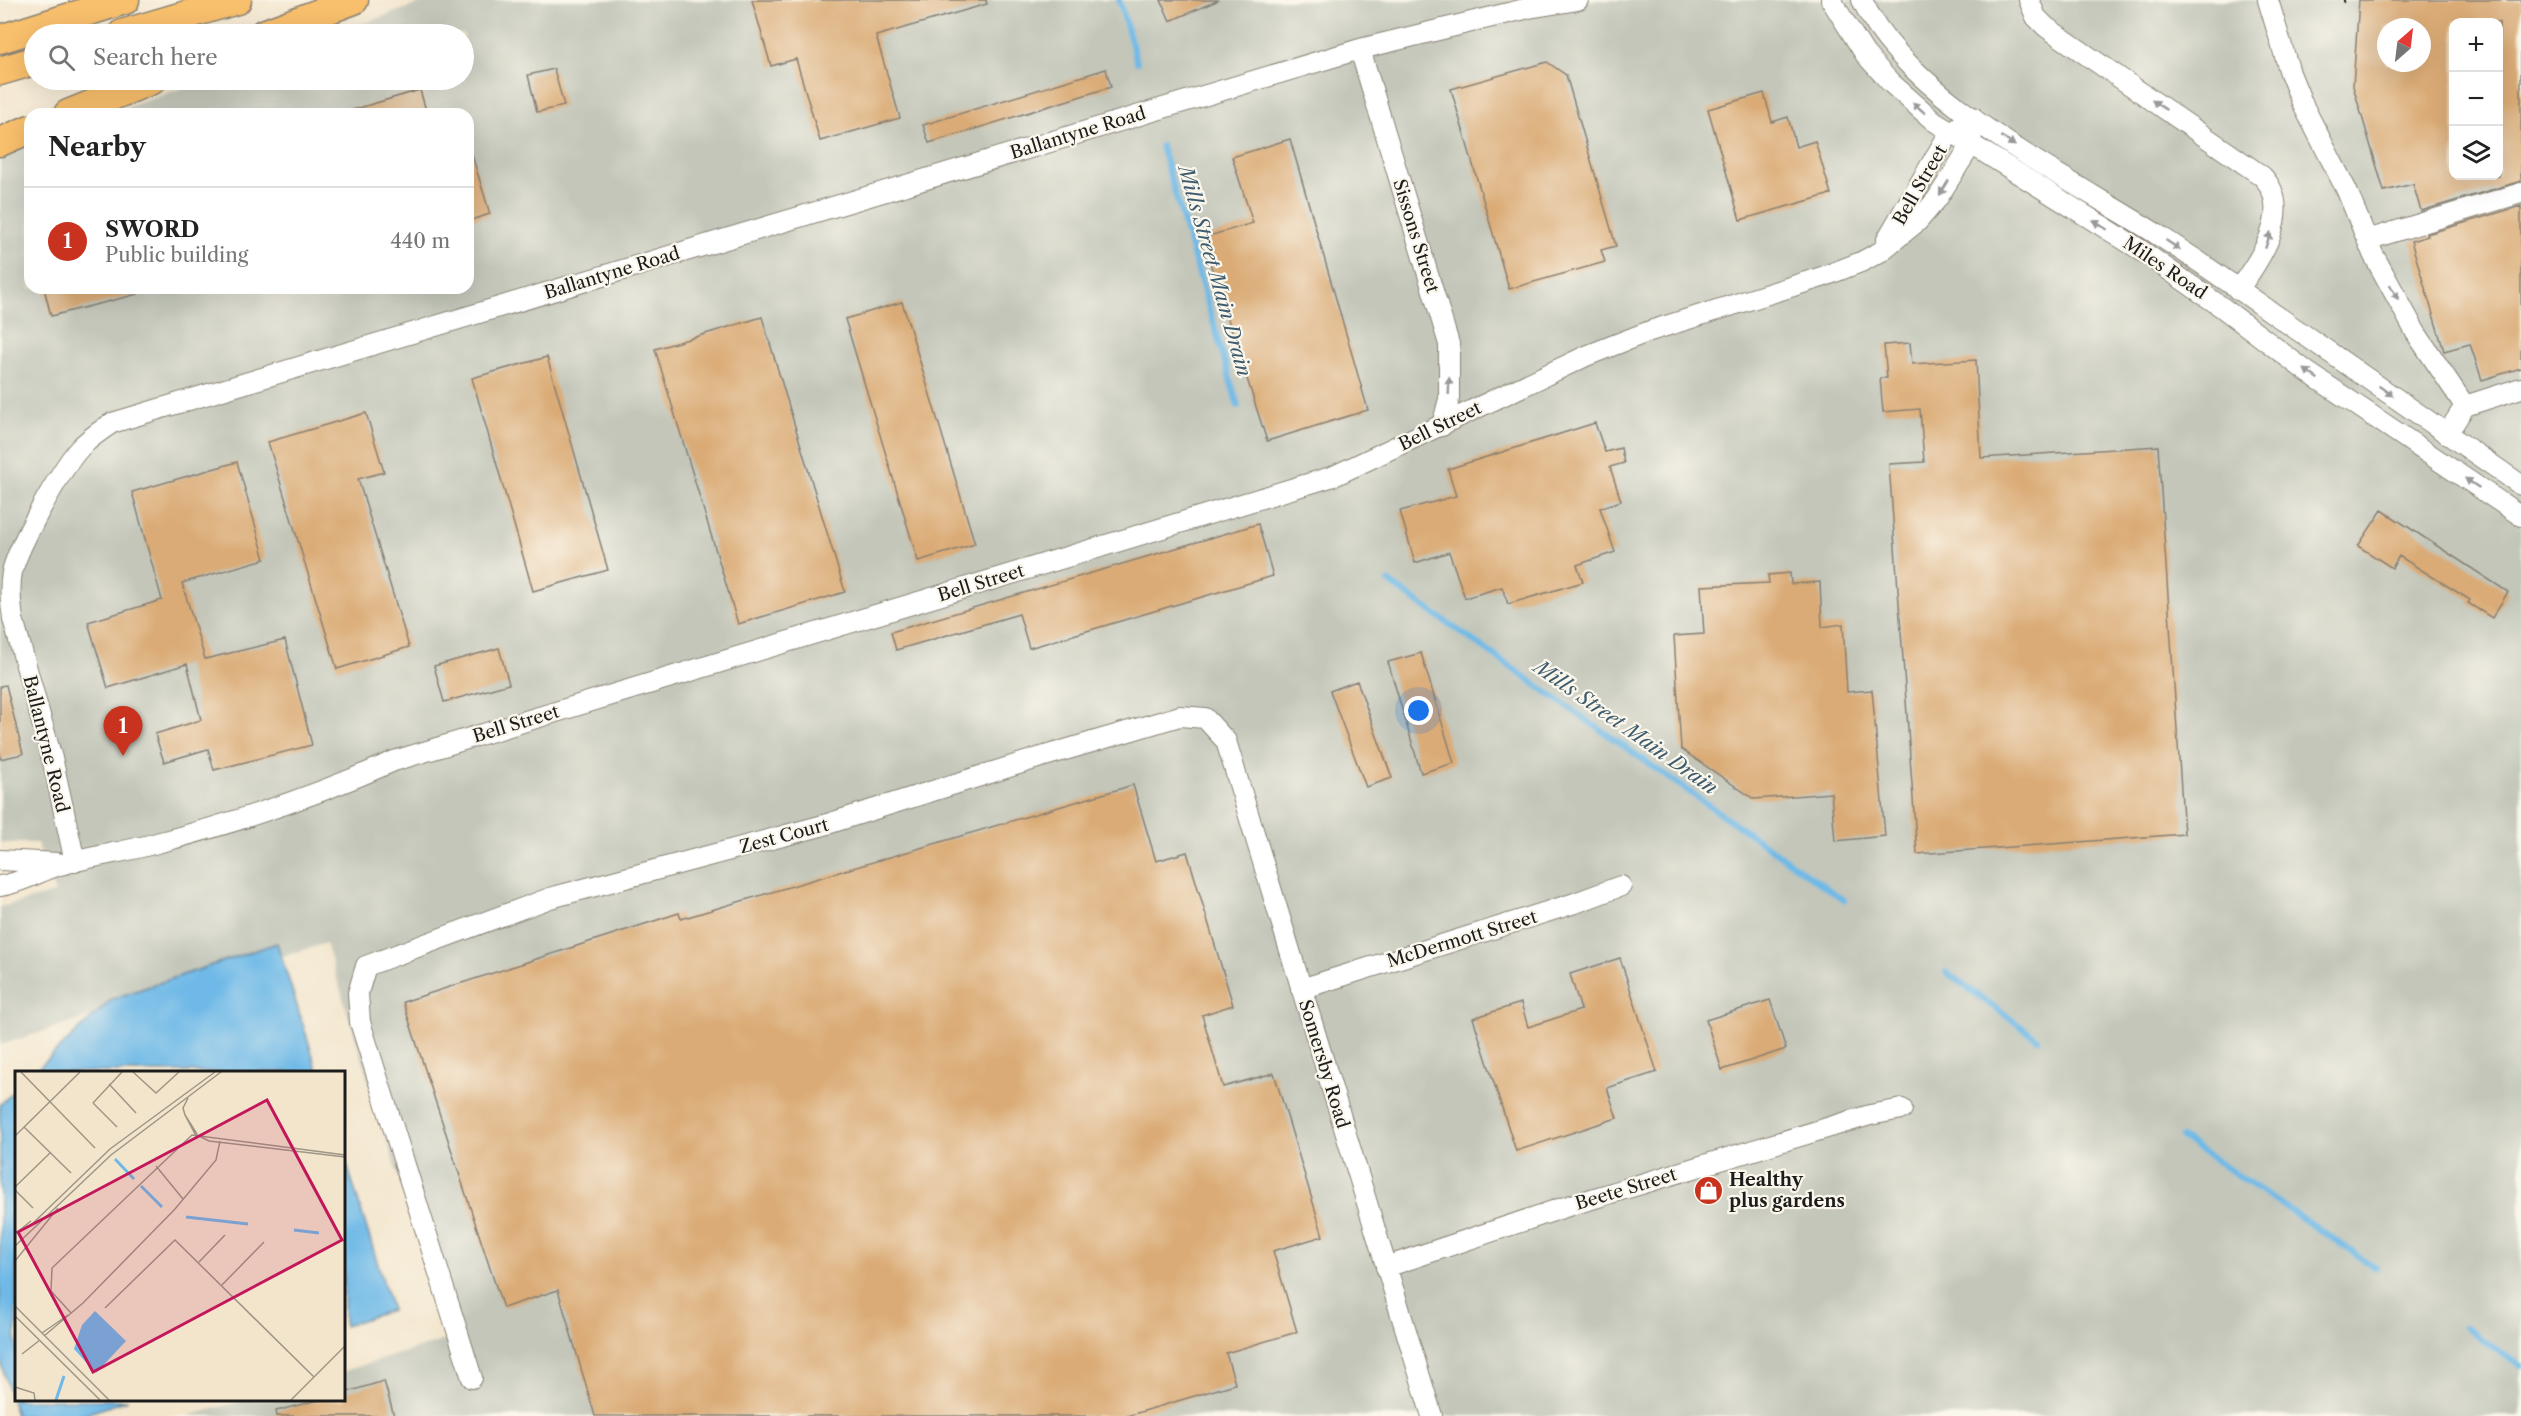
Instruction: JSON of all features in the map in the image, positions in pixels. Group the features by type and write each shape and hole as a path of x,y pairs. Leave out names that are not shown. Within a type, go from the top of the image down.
{"highway":[{"path":"48,24 125,0"},
{"path":"157,24 237,0"},
{"path":"290,24 354,0"},
{"path":"0,39 24,32"},
{"path":"0,71 24,64"},
{"path":"83,108 127,90"},
{"path":"0,142 24,132"}],"street":[{"name":"Ballantyne Road","path":"69,863 53,762 14,619 10,596 12,573 18,553 77,451 94,435 112,423 1360,49 1529,8 1578,0"},
{"name":"Miles Road","path":"1831,0 1865,54 1890,82 1950,132 2139,249 2223,308 2306,371 2521,516"},
{"name":"Miles Road","path":"1862,0 1878,26 1911,66 1972,117 2158,235 2521,485"},
{"path":"2030,0 2036,17 2046,27 2262,176 2270,184 2276,202 2271,235 2264,253 2238,290"},
{"path":"2268,0 2290,73 2303,105 2347,191 2367,240 2416,333 2465,406"},
{"name":"Sissons Street","path":"1360,49 1449,344 1449,399 1442,426"},
{"name":"Bell Street","path":"1880,252 1950,132 1972,117"},
{"name":"Bell Street","path":"0,886 10,885 69,863 151,845 214,827 336,787 394,761 1334,476 1586,356 1650,331 1822,277 1880,252 1928,210 1971,145 1972,117"},
{"path":"2367,240 2521,193"},
{"path":"2447,434 2465,406 2521,388"},
{"name":"Zest Court","path":"472,1378 360,1022 358,993 366,966 550,898 825,825 1180,716 1205,718"},
{"name":"Somersby Road","path":"1205,718 1226,741 1432,1416"},
{"name":"Bell Street","path":"0,860 69,863"},
{"name":"McDermott Street","path":"1301,989 1575,903 1621,886"},
{"name":"Beete Street","path":"1386,1267 1565,1207 1870,1115 1902,1109"}],"shaded area":[{"path":"430,0 2521,0 2521,1416 188,1416 241,1401 345,1401 345,1371 448,1339 326,943 0,1045 0,907 55,893 37,843 0,843 0,152 24,144 24,294 474,294 474,108 125,108 177,90 474,90 474,24 362,24"}],"water":[{"path":"277,943 318,1071 35,1071 112,999"},
{"path":"15,1090 15,1401 125,1401 80,1416 16,1416 0,1359 0,1105"},
{"path":"345,1158 392,1310 345,1326"}],"building":[{"path":"752,0 986,0 987,4 876,36 900,118 820,141 796,59 771,66"},
{"path":"1161,0 1219,0 1170,21"},
{"path":"2359,0 2521,0 2521,181 2421,211 2413,184 2384,191 2353,86"},
{"path":"1547,62 1566,75 1616,246 1601,250 1605,262 1509,289 1451,89"},
{"path":"554,69 564,106 537,112 528,75"},
{"path":"1106,69 1111,87 929,143 923,125"},
{"path":"420,90 425,108 359,108"},
{"path":"1764,93 1772,122 1788,117 1796,147 1815,141 1831,194 1740,220 1708,109"},
{"path":"1290,139 1368,410 1267,441 1202,238 1253,223 1232,157"},
{"path":"474,162 490,214 474,219"},
{"path":"2521,206 2521,368 2482,380 2470,344 2444,351 2411,241 2428,236 2427,234"},
{"path":"46,294 138,294 51,316"},
{"path":"902,302 975,544 918,561 845,319"},
{"path":"762,317 845,592 738,624 655,349"},
{"path":"1910,343 1912,364 1976,360 1981,458 2158,446 2184,834 1917,854 1889,464 1924,462 1920,409 1883,412 1880,378 1887,378 1884,345"},
{"path":"547,357 608,570 533,591 472,378"},
{"path":"366,413 384,472 358,479 409,647 337,669 268,442"},
{"path":"1595,423 1605,452 1621,448 1624,463 1610,467 1621,501 1600,508 1615,552 1577,565 1583,582 1508,604 1502,587 1465,598 1449,552 1415,563 1400,511 1456,496 1448,469"},
{"path":"237,462 265,559 182,583 205,659 285,640 312,745 214,770 208,749 164,762 155,734 201,720 187,664 108,688 88,622 162,600 132,492"},
{"path":"2382,510 2508,592 2492,618 2468,603 2470,600 2399,556 2392,568 2358,546"},
{"path":"1258,524 1273,576 1029,648 1019,614 896,650 891,632"},
{"path":"1790,573 1791,584 1820,582 1822,627 1843,624 1847,692 1872,690 1885,836 1835,841 1831,793 1754,799 1681,749 1674,636 1704,634 1701,586 1769,583 1768,575"},
{"path":"499,648 509,684 444,702 434,666"},
{"path":"1421,653 1454,763 1421,773 1388,662"},
{"path":"1357,681 1392,778 1366,787 1330,691"},
{"path":"6,685 23,754 0,759 0,686"},
{"path":"1133,785 1156,861 1187,852 1233,1005 1202,1015 1223,1087 1274,1073 1323,1236 1273,1251 1297,1332 1226,1353 1235,1384 1127,1416 595,1416 558,1290 503,1308 403,1002 679,913 681,919"},
{"path":"1620,958 1657,1072 1607,1088 1617,1118 1516,1151 1473,1018 1521,1003 1528,1027 1581,1010 1570,974"},
{"path":"1770,1000 1786,1049 1722,1070 1706,1020"},
{"path":"384,1381 394,1416 277,1416 276,1411 314,1401 345,1401 345,1393"}],"waterway":[{"name":"Mills Street Main Drain","path":"1119,0 1137,62"},
{"name":"Mills Street Main Drain","path":"1161,146 1238,406"},
{"name":"Mills Street Main Drain","path":"1389,582 1844,900"},
{"path":"1946,972 2038,1039"},
{"name":"Mills Street Main Drain","path":"2182,1138 2375,1267"},
{"name":"Mills Street Main Drain","path":"2464,1327 2521,1366"}],"place":[{"name":"SWORD","path":"123,756"},
{"name":"Healthy plus gardens","path":"1708,1190"}]}
